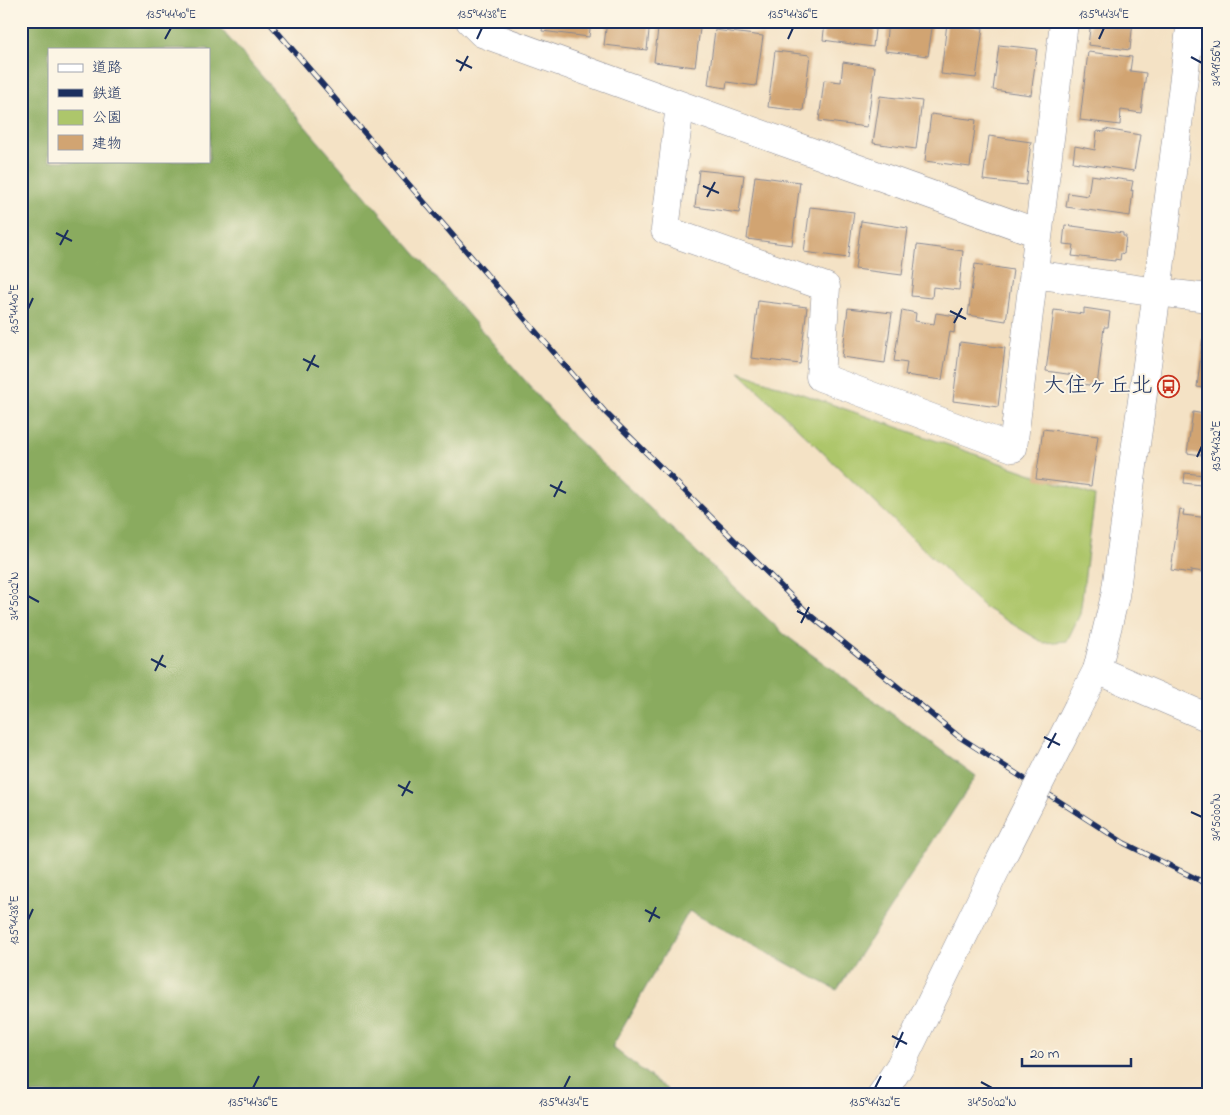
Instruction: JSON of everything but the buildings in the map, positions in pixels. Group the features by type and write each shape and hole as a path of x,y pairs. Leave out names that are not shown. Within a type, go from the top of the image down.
{"street":[{"path":"470,21 482,32 1038,233"},
{"path":"680,105 665,230 826,287 820,377 1013,448 1064,22 1062,21"},
{"path":"882,1094 900,1066 997,867 1097,670 1114,596 1158,292 1191,21"},
{"path":"1034,274 1209,298"},
{"path":"1097,670 1209,718"}],"green space":[{"path":"21,21 214,21 573,436 784,634 976,776 837,990 689,911 612,1047 673,1094 21,1094"},
{"path":"739,372 1095,496 1080,614 1067,641 1044,643 984,607"}],"railway":[{"path":"268,21 606,413 811,616 958,736 1124,843 1209,885"}],"place":[{"name":"大住ヶ丘北","path":"1169,387"}]}
